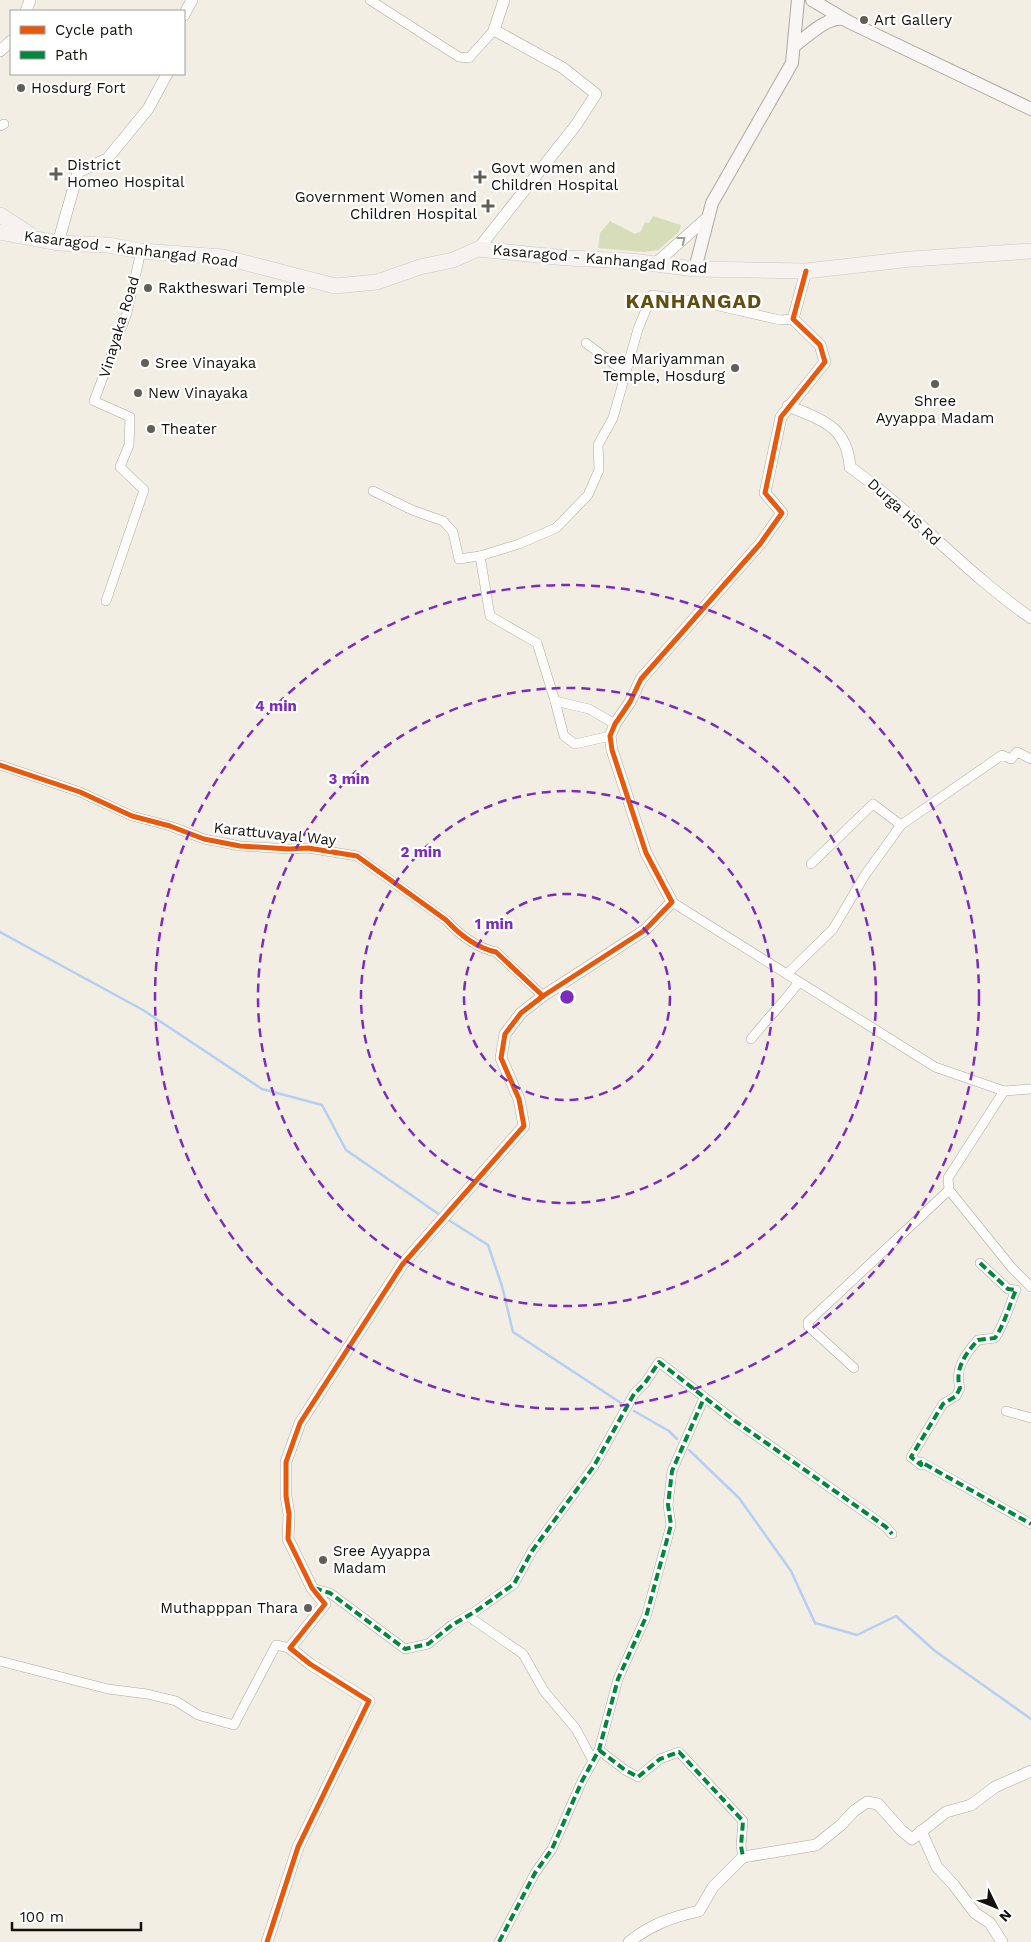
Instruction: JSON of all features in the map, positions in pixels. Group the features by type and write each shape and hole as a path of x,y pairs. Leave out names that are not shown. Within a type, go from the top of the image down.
{"main road":[{"path":"694,269 712,203 792,63 798,0"},
{"path":"812,0 844,19 1031,109"},
{"path":"794,46 830,21 836,18 844,19"},
{"path":"0,216 22,230 58,243"},
{"name":"Kasaragod - Kanhangad Road","path":"0,232 58,243 108,245 141,251 223,257 335,286 376,282 420,267 453,260 478,249 694,269 806,271 911,259 1031,251"}],"street":[{"path":"185,13 192,0"},
{"path":"370,0 459,57 469,58 494,30 504,0"},
{"path":"478,249 576,125 596,94 562,68 494,30"},
{"path":"0,52 10,42"},
{"path":"58,243 78,172 107,159 148,109 166,75"},
{"path":"655,264 709,216"},
{"name":"Vinayaka Road","path":"106,601 144,490 120,467 129,444 130,417 94,401 127,313 141,251"},
{"path":"793,319 806,271"},
{"path":"373,491 412,510 443,521 453,532 459,559 480,556 519,544 556,528 588,496 598,470 598,445 614,418 638,329 652,295 706,303 780,320 793,319 820,345 825,362 780,417 765,493 782,513 760,544 640,679 630,702 614,724 610,736 612,750 646,853 672,902 935,1067 1004,1091 1031,1089"},
{"path":"586,343 627,374"},
{"name":"Durga HS Rd","path":"788,406 816,418 840,433 849,452 850,467 872,483 965,566 1031,618"},
{"path":"480,556 490,616 537,643 564,736 575,744 610,736"},
{"path":"555,701 589,709 614,724"},
{"path":"787,974 833,929 865,875 901,825 1002,755 1011,759 1017,752 1031,759"},
{"name":"Karattuvayal Way","path":"0,765 80,792 132,816 170,826 204,839 240,846 289,849 308,848 357,856 446,920 458,932 488,950 496,952 542,996"},
{"path":"811,864 873,804 901,825"},
{"path":"290,1648 325,1604 312,1588 288,1539 289,1514 286,1496 286,1462 300,1423 402,1265 524,1126 519,1099 501,1058 505,1034 521,1013 542,996 646,930 672,902"},
{"path":"751,1039 768,1018 778,1011 799,982"},
{"path":"1004,1091 948,1178 949,1190 1012,1268 1031,1287"},
{"path":"854,1368 808,1326 808,1322 949,1190"},
{"path":"980,1263 1008,1289 1016,1290 1008,1306 1004,1325 995,1338 978,1340 967,1352 957,1378 960,1388 956,1396 943,1404 911,1457 921,1465 921,1462 1031,1524"},
{"path":"312,1588 330,1593 405,1649 428,1644 452,1625 514,1584 532,1551 594,1466 634,1394 646,1383 659,1362 704,1398 886,1527 892,1534"},
{"path":"499,1942 535,1873 552,1849 599,1750 618,1679 646,1617 671,1525 668,1505 672,1471 704,1398"},
{"path":"1006,1411 1031,1418"},
{"path":"468,1616 523,1654 544,1691 576,1729 593,1761"},
{"path":"0,1661 108,1690 147,1694 176,1701 198,1715 234,1725 276,1645 290,1648 310,1664 368,1701 298,1847 267,1942"},
{"path":"599,1750 625,1770 638,1777 660,1759 679,1752 743,1821 741,1846 743,1857"},
{"path":"629,1942 643,1931 670,1918 699,1911 714,1887 743,1857 816,1845 867,1802 878,1804 901,1830 912,1839 946,1812 970,1805 995,1787 1031,1771"},
{"path":"921,1831 937,1867 953,1884 975,1913 990,1923 1002,1942"}],"green space":[{"path":"653,216 681,225 679,232 658,250 644,252 598,248 600,233 610,221 635,234 641,231 645,222 649,223"}],"waterway":[{"path":"0,932 143,1010 262,1089 322,1105 346,1150 440,1215"},
{"path":"447,1219 488,1245 502,1286 513,1332 621,1403"},
{"path":"634,1411 669,1431 677,1439"},
{"path":"689,1450 739,1498 791,1571 815,1623 857,1635 896,1616 935,1651 1031,1719"}],"marked path":[{"path":"980,1263 1008,1289 1016,1290 995,1338 978,1340 969,1350 960,1368 960,1388 956,1396 943,1404 911,1457 921,1465 921,1462 1031,1524"},
{"path":"314,1588 330,1593 405,1649 428,1644 452,1625 476,1611 514,1584 532,1551 594,1466 634,1394 645,1383 659,1362 735,1421 886,1527 892,1534"},
{"path":"499,1942 535,1873 552,1849 582,1781 599,1750 618,1679 646,1617 671,1525 668,1505 672,1471 704,1398"},
{"path":"599,1750 625,1770 638,1777 660,1759 679,1752 743,1821 741,1846 743,1857"}],"cycle path":[{"path":"267,1942 298,1847 369,1701 310,1664 290,1648 325,1604 312,1588 288,1539 289,1514 286,1496 286,1462 300,1423 402,1265 524,1126 519,1099 501,1058 505,1034 521,1013 543,996 645,930 672,902 646,853 612,750 610,736 641,679 760,544 782,513 765,493 781,417 825,362 820,345 793,319 806,271"},
{"path":"0,765 80,792 132,816 170,826 204,839 240,846 289,849 308,848 357,856 446,920 469,940 496,952 543,996"}],"place":[{"name":"Art Gallery","path":"864,20"},
{"name":"Hosdurg Fort","path":"21,88"},
{"name":"District Homeo Hospital","path":"56,174"},
{"name":"Govt women and Children Hospital","path":"480,177"},
{"name":"Government Women and Children Hospital","path":"488,206"},
{"name":"Raktheswari Temple","path":"148,288"},
{"name":"Sree Vinayaka","path":"145,363"},
{"name":"Sree Mariyamman Temple, Hosdurg","path":"735,368"},
{"name":"Shree Ayyappa Madam","path":"935,384"},
{"name":"New Vinayaka","path":"138,393"},
{"name":"Theater","path":"151,429"},
{"name":"Sree Ayyappa Madam","path":"323,1560"},
{"name":"Muthapppan Thara","path":"308,1608"}],"district":[{"name":"KANHANGAD","path":"694,301"}]}
